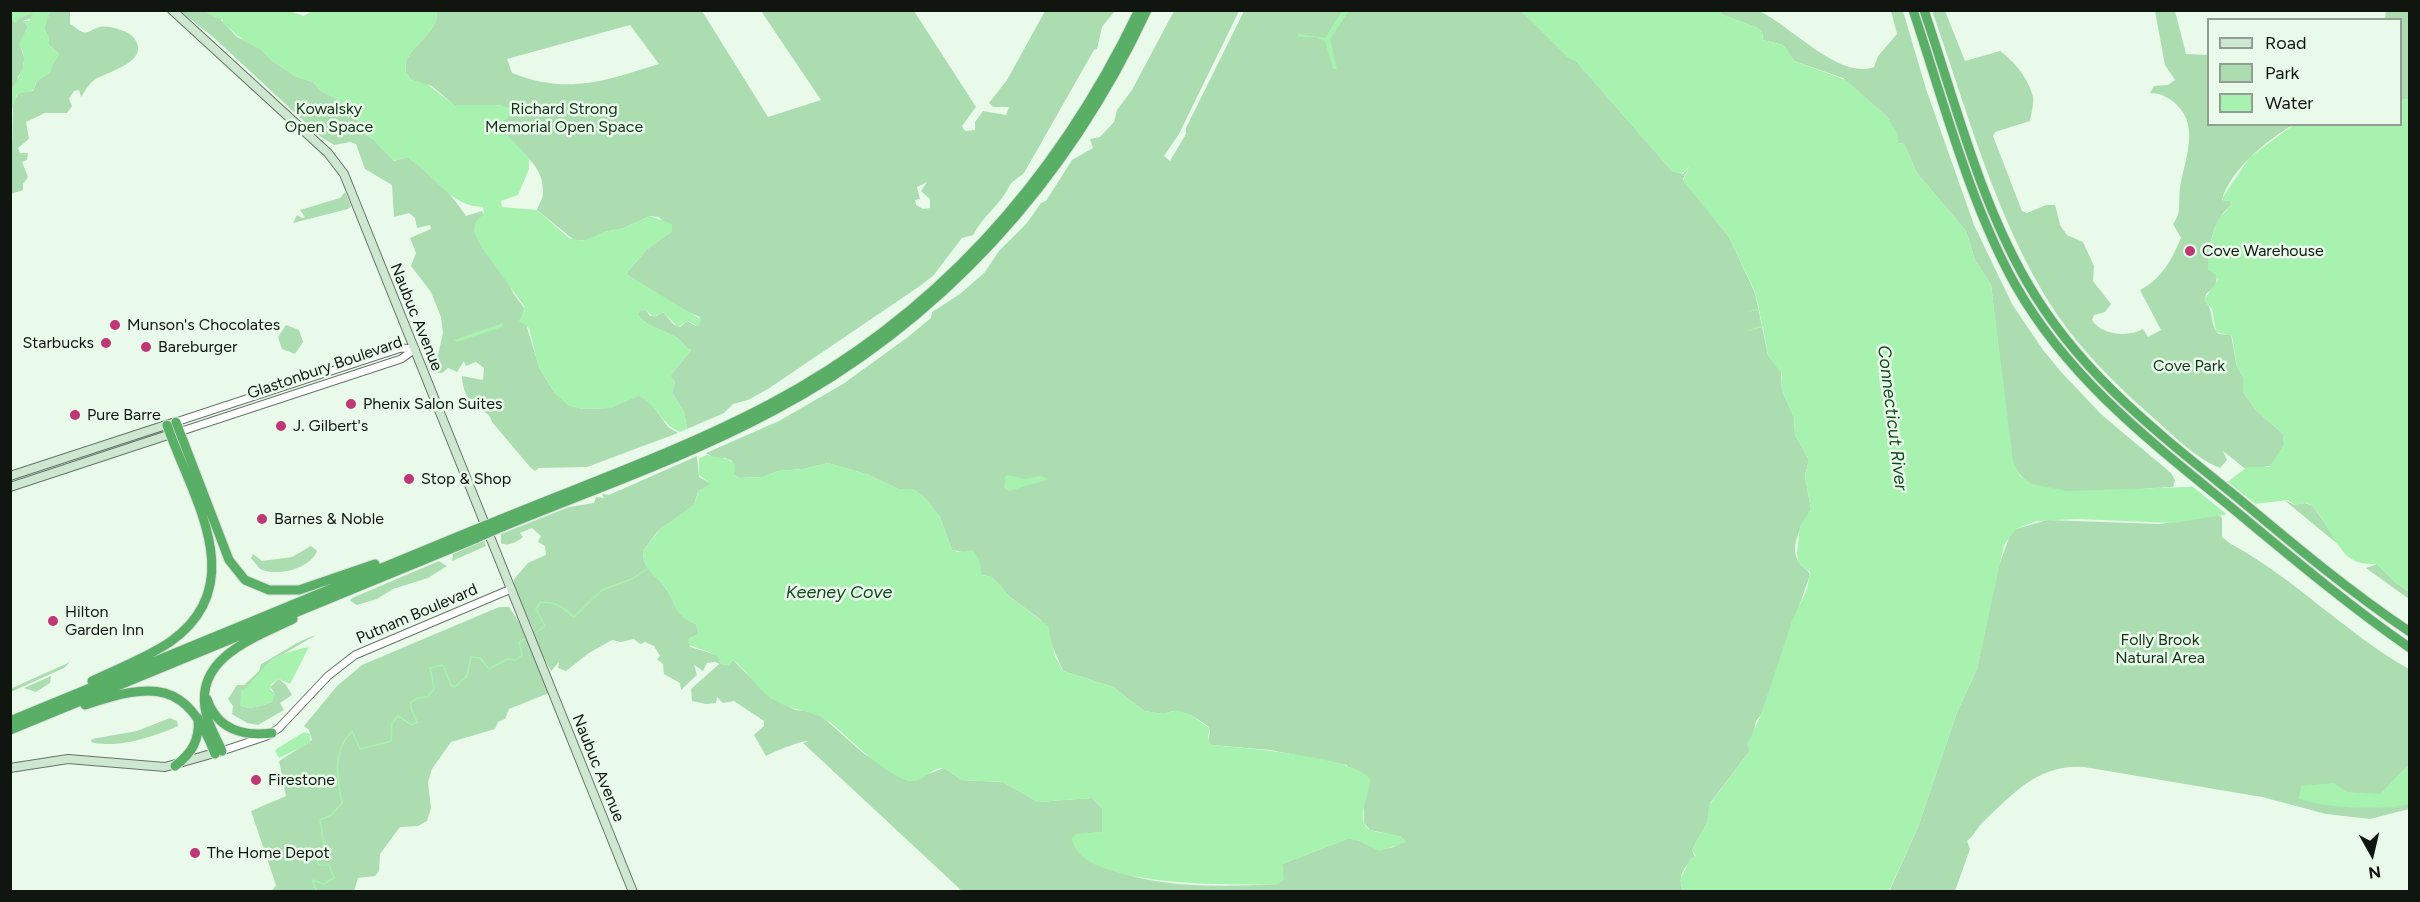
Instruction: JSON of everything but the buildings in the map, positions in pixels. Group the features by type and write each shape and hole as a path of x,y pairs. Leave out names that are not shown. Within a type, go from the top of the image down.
{"highway":[{"path":"500,524 759,410 832,368 895,324 966,260 1034,184 1094,96 1139,10"},
{"path":"10,721 55,707 337,595 475,534 765,415 836,375 905,325 971,266 1040,189 1102,97 1147,10"},
{"path":"1912,10 1985,221 2025,302 2056,347 2098,395 2188,473 2340,597 2409,648"},
{"path":"1924,10 1994,214 2032,291 2068,344 2106,387 2204,471 2360,597 2409,632"},
{"path":"171,423 231,562 250,583 277,590 304,589 400,556 418,553"},
{"path":"55,707 72,691 169,642 190,623 206,598 213,571 212,542 175,433"},
{"path":"10,730 55,707 418,553 475,534"},
{"path":"218,752 206,713 205,691 215,666 227,654 326,604 337,595"},
{"path":"55,707 72,709 125,693 147,691 177,697 197,716 218,752"},
{"path":"205,691 213,711 231,729 248,734 272,733"},
{"path":"175,766 194,745 198,732 197,716"}],"main road":[{"name":"Naubuc Avenue","path":"172,10 339,165 633,891"},
{"name":"Glastonbury Boulevard","path":"10,476 171,423"},
{"name":"Glastonbury Boulevard","path":"10,487 175,433"},
{"path":"65,458 68,468"},
{"name":"Putnam Boulevard","path":"10,768 68,759 157,767 175,766 218,752"}],"street":[{"name":"Glastonbury Boulevard","path":"171,423 402,348 415,350"},
{"name":"Glastonbury Boulevard","path":"175,433 404,358 415,350"},
{"path":"309,378 312,388"},
{"path":"300,381 303,391"},
{"name":"Putnam Boulevard","path":"218,752 272,733 285,724 336,668 355,655 511,589"}],"green space":[{"path":"1746,9 1761,12 1831,59 1846,66 1861,69 1874,67 1878,56 1897,34 1891,11 1903,11 1926,89 1974,225 2012,304 2043,350 2063,374 2102,415 2171,473 2175,480 2173,487 2059,491 2042,488 2023,478 2012,461 1991,285 1975,260 1966,231 1917,173 1904,144 1898,143 1898,136 1887,117 1843,78 1794,61 1783,45 1763,40 1762,32 1758,28 1723,15 1719,11"},
{"path":"10,11 50,11 23,21 28,26 20,45 25,60 24,70 18,76 11,96"},
{"path":"50,11 70,11 70,24 82,32 108,27 128,33 138,46 137,53 127,64 94,80 81,97 79,90 74,91 69,99 72,106 67,113 45,113 26,122 29,139 18,148 20,153 28,153 27,160 22,162 28,177 23,184 23,190 11,194 13,103 19,92 33,91 37,81 50,72 59,54 48,44 49,38 44,28"},
{"name":"Kowalsky Open Space","path":"180,11 205,11 222,18 221,20 237,37 261,49 271,60 295,76 313,82 321,91 341,101 365,129 364,133 394,161 407,157 424,169 447,191 466,216 482,211 513,293 525,309 523,314 539,367 554,392 568,405 583,409 610,408 639,395 651,403 668,427 678,433 587,467 539,468 535,471 530,467 486,412 471,401 463,387 462,376 483,380 484,368 476,362 466,366 464,361 457,372 448,368 442,373 430,372 426,362 438,355 443,333 441,317 431,292 411,266 416,253 410,238 431,229 430,225 417,228 415,218 409,213 394,217 392,185 365,169 356,144 350,142 334,145 321,137 213,37"},
{"name":"Richard Strong Memorial Open Space","path":"436,11 702,11 768,117 821,100 761,11 914,11 976,107 962,126 965,131 975,130 975,122 983,111 1006,115 1009,107 993,107 989,103 1007,80 1045,11 1115,11 1102,27 1097,49 1094,50 1024,173 1011,184 973,235 962,238 933,276 768,389 748,400 733,404 724,413 687,429 684,412 672,393 675,382 670,376 691,350 677,338 644,321 637,313 645,309 650,316 656,316 663,312 673,324 680,327 687,321 696,326 700,317 681,309 626,274 646,250 672,231 659,217 650,216 624,228 604,232 588,241 574,240 537,210 543,195 542,180 532,162 510,140 505,131 502,121 510,115 499,105 454,105 432,86 411,80 406,72 409,56 428,34 436,19","holes":["630,25 659,64 621,76 569,84 532,80 512,73 507,59","927,182 921,191 930,199 930,208 923,209 916,205 915,200 920,199 917,187"]},
{"path":"1174,11 1239,11 1179,134 1164,156 1170,161 1186,134 1186,128 1244,11 1521,11 1576,61 1672,171 1683,174 1689,167 1683,179 1729,237 1755,293 1768,355 1781,372 1782,391 1794,417 1795,435 1809,460 1805,476 1811,509 1798,534 1795,547 1798,561 1810,575 1761,715 1756,721 1750,751 1710,803 1707,823 1692,850 1695,857 1685,867 1682,876 1683,890 962,891 803,743 809,741 794,744 766,756 754,735 764,726 764,721 734,701 723,703 717,697 716,703 706,704 692,701 691,689 719,664 716,662 707,663 703,671 694,665 697,675 681,690 680,683 664,674 663,664 657,659 660,656 654,646 645,642 640,644 634,639 621,642 612,640 589,653 566,671 558,668 559,662 551,671 533,638 533,629 514,586 514,579 528,563 546,555 545,546 538,542 541,536 532,528 520,533 523,537 509,544 501,543 501,534 569,507 594,503 596,497 604,498 602,494 609,495 697,456 699,477 712,484 698,492 694,505 657,532 643,551 647,567 664,586 679,612 696,624 699,634 690,638 690,647 717,655 721,664 728,665 733,660 771,698 796,710 817,712 863,753 904,779 910,781 944,768 962,780 1003,782 1038,802 1092,798 1102,808 1102,832 1084,834 1081,855 1127,875 1177,884 1228,886 1278,884 1283,874 1282,864 1347,839 1354,839 1379,849 1394,847 1402,837 1370,830 1364,823 1364,809 1347,765 1270,750 1211,745 1208,741 1210,732 1208,726 1191,715 1173,711 1164,714 1144,711 1113,687 1063,671 1041,620 1010,597 992,577 982,575 963,552 952,550 940,517 923,496 910,489 898,489 869,475 828,463 803,469 778,471 763,477 740,478 734,475 732,461 725,458 717,460 706,453 779,421 843,384 908,337 931,318 932,312 960,294 985,272 999,251 1027,223 1041,203 1046,201 1072,160 1093,148 1090,139 1100,137 1114,122 1117,110 1132,90"},
{"name":"Cove Park","path":"1932,11 1945,11 1965,61 2000,51 2016,65 2024,77 2033,100 2030,121 1995,132 1993,136 2022,211 2027,213 2046,205 2055,205 2060,225 2067,235 2083,242 2094,266 2093,281 2111,304 2105,312 2094,315 2092,320 2096,325 2116,334 2137,332 2143,329 2148,337 2161,330 2140,290 2160,274 2170,261 2181,238 2173,224 2179,211 2180,188 2189,137 2184,114 2162,95 2150,93 2154,86 2168,85 2175,80 2165,65 2155,11 2175,11 2186,54 2207,55 2207,126 2291,126 2272,138 2251,156 2226,189 2222,200 2230,201 2232,204 2223,213 2215,227 2208,252 2208,269 2216,274 2217,280 2206,294 2205,301 2210,309 2216,331 2219,334 2231,335 2237,367 2243,377 2243,392 2256,410 2283,434 2284,445 2272,465 2248,471 2223,451 2227,460 2220,468 2200,457 2182,444 2123,390 2087,353 2056,313 2016,242 1971,127"},
{"path":"2386,11 2409,11 2409,99 2402,100 2402,18 2385,18"},
{"path":"345,192 351,206 348,209 293,223 297,215 305,217 300,210 340,198"},
{"path":"286,325 299,330 303,342 295,354 282,349 278,337"},
{"path":"2284,500 2295,505 2305,503 2313,506 2340,546"},
{"name":"Folly Brook Natural Area","path":"2219,515 2222,518 2222,537 2277,573 2363,639 2409,669 2409,809 2370,819 2326,814 2262,797 2084,767 2067,767 2039,776 2027,783 1982,823 1967,841 1970,849 1955,891 1889,892 1918,827 1957,712 1977,669 1998,568 2010,535 2016,529 2047,520 2160,524"},
{"path":"484,540 486,546 452,561 453,554"},
{"path":"311,546 317,551 308,563 284,572 260,569 251,558 253,554 262,561 292,557"},
{"path":"439,561 447,566 428,578 393,589 377,599 357,605 350,601 352,598"},
{"path":"2377,564 2409,592 2409,599 2366,568"},
{"path":"499,607 509,607 522,627 549,693 509,709 505,719 498,722 495,729 451,742 432,769 428,782 431,808 427,821 418,826 400,827 380,854 379,871 375,876 358,878 354,891 272,891 276,885 251,811 286,796 279,761 312,740 309,730 304,726 337,686 362,665"},
{"path":"316,635 280,656 256,677 240,705 252,707 272,702 274,692 270,687 279,679 292,695 280,703 284,710 258,725 247,723 232,714 233,706 228,699 237,685 244,685 259,671 261,664"},
{"path":"70,662 64,668 11,692 10,689"},
{"path":"51,676 50,683 36,692 24,688"},
{"path":"170,718 177,721 178,726 147,738 112,744 91,742 92,739 137,731"}],"water":[{"path":"11,10 51,11 44,28 49,38 48,44 59,54 50,73 36,82 34,90 17,94 11,113 11,91 24,62 19,44 28,26 23,21 29,21 33,13 20,18 16,23 11,20"},
{"path":"205,11 290,11 304,16 312,11 436,11 433,27 409,56 406,72 411,80 427,84 454,105 498,105 511,108 510,115 502,121 508,136 529,158 529,169 518,195 501,201 502,207 537,210 569,238 583,241 604,232 624,228 650,216 672,224 672,231 646,250 626,274 702,320 698,326 687,321 678,327 663,312 653,317 645,309 637,313 649,325 672,335 691,350 670,376 675,382 672,393 684,412 687,429 680,432 674,429 639,396 610,408 583,409 568,405 554,392 538,365 529,328 519,321 525,310 524,306 482,248 474,232 475,223 484,213 483,207 472,206 451,195 407,157 394,161 364,133 365,129 341,101 321,91 313,82 295,76 271,60 262,50 244,41 223,23 222,18 216,18"},
{"path":"1342,11 1349,11 1330,39 1337,69 1333,69 1325,41 1315,37 1297,37 1299,34 1325,38"},
{"name":"Connecticut River","path":"1521,11 1719,11 1723,15 1758,28 1762,32 1763,40 1783,45 1794,61 1846,80 1887,117 1898,134 1898,143 1904,144 1917,173 1966,231 1975,260 1991,285 2013,461 2020,476 2032,484 2067,491 2187,487 2229,481 2247,467 2269,467 2284,445 2283,434 2256,410 2243,392 2243,377 2237,367 2232,336 2216,332 2212,309 2204,300 2218,280 2216,275 2208,269 2208,252 2217,221 2232,204 2230,201 2223,200 2223,197 2249,158 2292,126 2402,126 2402,100 2409,99 2409,592 2377,564 2360,563 2350,558 2339,546 2313,507 2306,503 2295,505 2288,500 2254,504 2224,515 2173,523 2077,519 2037,521 2016,529 2004,545 1977,669 1957,712 1918,827 1889,891 1681,891 1683,890 1680,880 1690,859 1696,856 1692,850 1707,823 1709,805 1750,751 1747,745 1761,715 1792,621 1807,589 1810,572 1798,562 1797,553 1800,526 1811,509 1805,476 1809,460 1795,435 1794,417 1782,391 1782,374 1768,355 1763,327 1745,332 1762,325 1759,310 1747,312 1759,308 1755,292 1729,237 1683,181 1689,167 1681,174 1672,171 1576,61 1568,58"},
{"path":"503,323 502,327 457,342 454,340"},
{"name":"Keeney Cove","path":"707,455 732,462 735,465 734,475 741,478 763,477 778,471 803,469 828,463 869,475 898,489 914,489 923,496 940,517 952,550 958,552 973,550 979,559 982,575 992,577 1010,597 1048,626 1055,656 1063,671 1113,687 1144,711 1164,714 1176,710 1191,715 1209,728 1208,741 1211,745 1322,759 1361,772 1371,780 1364,809 1365,825 1375,831 1396,835 1406,842 1380,851 1357,840 1347,839 1282,864 1284,879 1278,884 1163,881 1101,867 1080,855 1072,838 1076,834 1102,832 1102,808 1092,798 1038,802 1003,782 962,780 944,768 939,768 916,781 903,779 893,774 828,721 771,698 733,660 727,666 720,663 717,655 689,645 688,639 699,634 696,624 680,614 664,586 647,567 643,551 661,528 694,505 699,490 711,484 699,475 699,458"},
{"path":"1007,475 1025,479 1040,476 1049,479 1009,491 1004,487 1006,481 1004,478"},
{"path":"309,647 290,684 279,679 271,684 270,689 275,694 272,702 252,707 240,705 241,691 268,663 282,655"},
{"path":"304,732 310,734 310,743 279,758 275,751"},
{"path":"2409,764 2409,804 2353,807 2321,804 2298,798 2302,786 2334,783 2347,792 2380,794"}],"pier":[{"path":"2224,479 2258,506 2229,516 2188,483"}],"waterway":[{"path":"534,634 545,626 536,609 540,603 554,604 574,617 602,590 632,579 647,569"},
{"path":"317,892 312,880 324,884 334,878 329,865 320,865 313,858 325,850 320,820 331,815 342,803 338,774 339,756 341,747 352,731 360,749 391,741 392,723 398,716 412,725 417,722 411,702 427,697 434,689 430,668 443,665 451,685 455,687 467,676 471,657 480,658 489,669 507,659 516,660 522,655 519,642 527,638"}],"place":[{"name":"Cove Warehouse","path":"2190,251"},
{"name":"Munson's Chocolates","path":"115,325"},
{"name":"Starbucks","path":"106,343"},
{"name":"Bareburger","path":"146,347"},
{"name":"Phenix Salon Suites","path":"351,404"},
{"name":"Pure Barre","path":"75,415"},
{"name":"J. Gilbert's","path":"281,426"},
{"name":"Stop & Shop","path":"409,479"},
{"name":"Barnes & Noble","path":"262,519"},
{"name":"Hilton Garden Inn","path":"53,621"},
{"name":"Firestone","path":"256,780"},
{"name":"The Home Depot","path":"195,853"}]}
